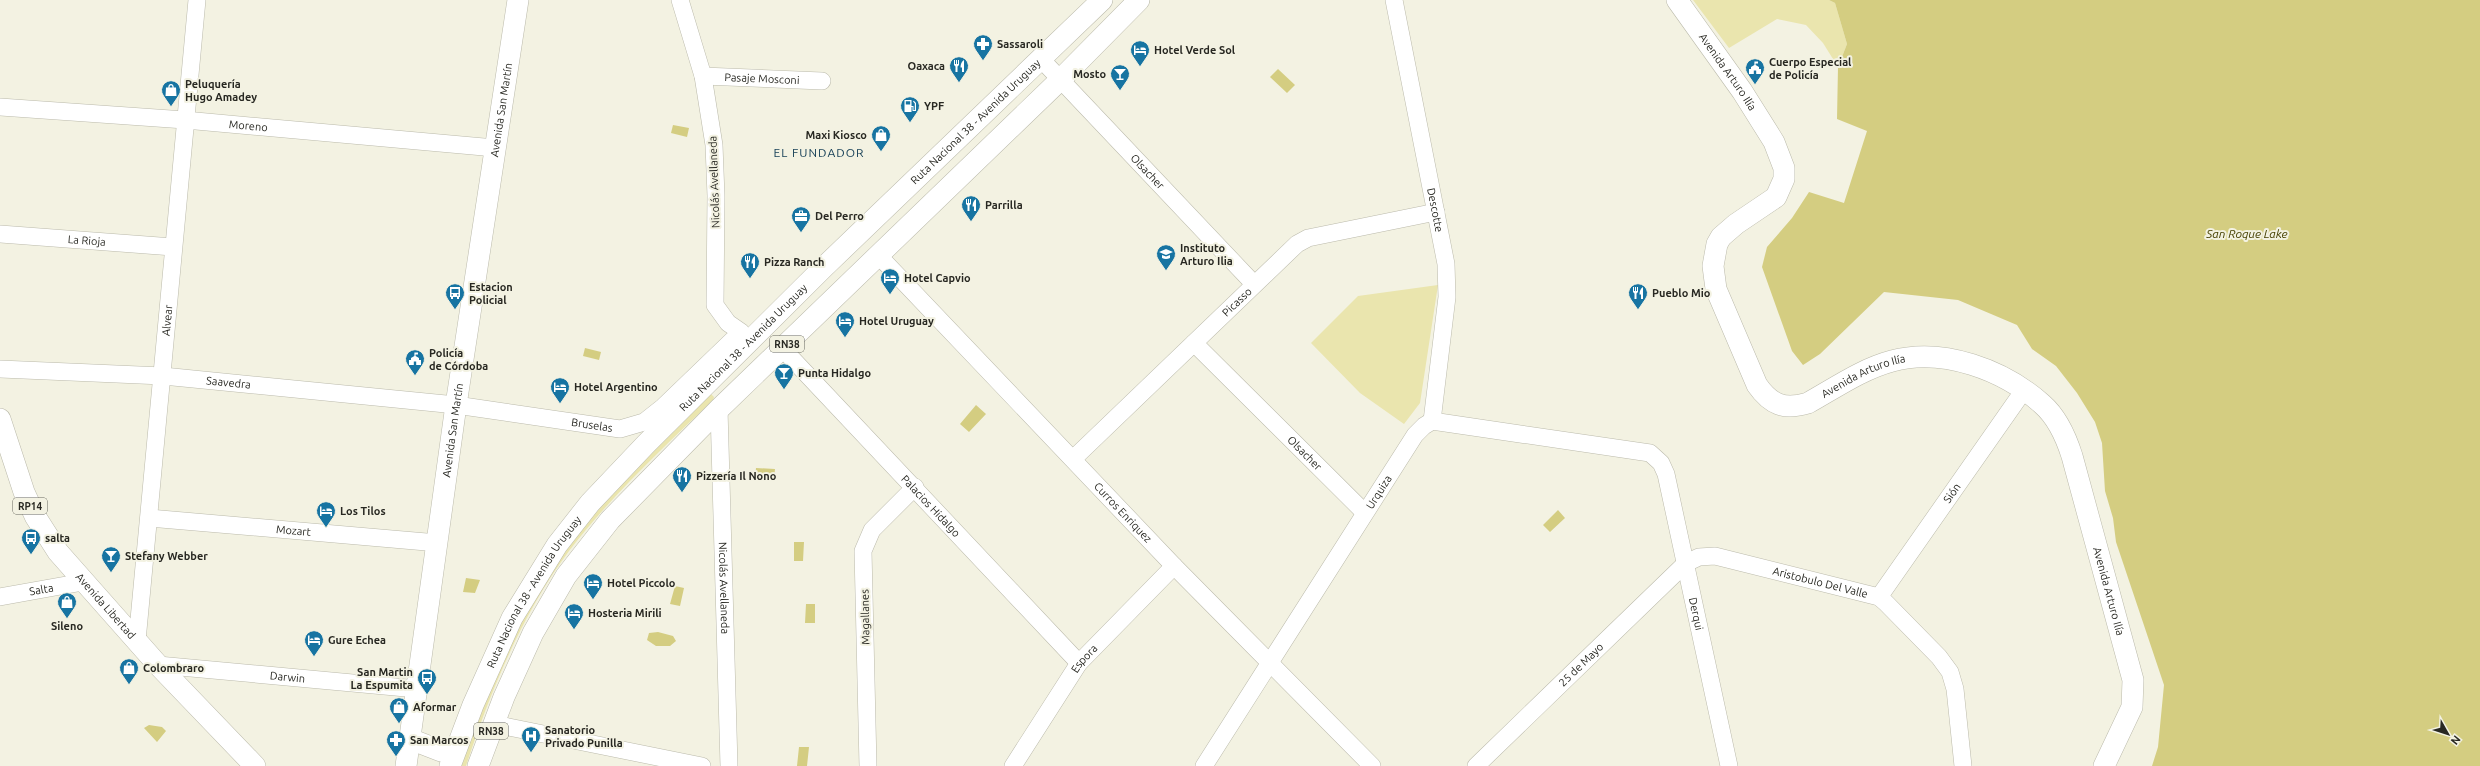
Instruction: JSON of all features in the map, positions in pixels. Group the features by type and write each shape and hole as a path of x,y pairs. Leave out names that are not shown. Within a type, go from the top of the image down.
{"main road":[{"name":"Avenida San Martín","path":"406,766 456,405 518,0"},
{"name":"Ruta Nacional 38 - Avenida Uruguay","path":"494,724 504,697 533,633 552,598 580,556 637,490 782,348 879,256 971,164 1060,80 1139,0"},
{"path":"1115,26 1147,0"},
{"name":"Avenida Arturo Ilía","path":"1676,0 1742,91 1774,142 1784,168 1784,179 1776,197 1736,224 1721,237 1717,244 1713,266 1716,289 1757,385 1764,396 1781,407 1797,406 1808,403 1869,369 1893,360 1911,358 1955,360 1992,372 2024,390 2043,404 2054,418 2068,443 2133,680 2132,707 2104,766"},
{"name":"Ruta Nacional 38 - Avenida Uruguay","path":"453,757 512,618 557,545 590,503 646,444 798,295 823,268 1099,2"},
{"path":"879,256 872,244 875,237 932,183 952,145"},
{"path":"741,332 812,269 823,268"},
{"path":"719,409 720,400 728,382 779,331 798,295"},
{"name":"Avenida Libertad","path":"0,419 19,480 35,516 51,542 83,582 158,665 255,766"},
{"name":"RN38","path":"481,761 494,724"},
{"path":"410,740 453,757"}],"street":[{"name":"Alvear","path":"137,641 197,0"},
{"name":"Nicolás Avellaneda","path":"680,0 703,76 714,145 716,196 715,305 728,323 741,332"},
{"name":"Descotte","path":"1394,0 1446,264 1447,296 1432,421"},
{"name":"Olsacher","path":"1041,59 1254,284"},
{"name":"Pasaje Mosconi","path":"703,76 822,81"},
{"name":"Moreno","path":"0,107 185,120 495,148"},
{"name":"Picasso","path":"1073,459 1297,244 1308,238 1436,212"},
{"name":"La Rioja","path":"0,234 173,247"},
{"name":"Curros Enriquez","path":"879,256 1174,566 1372,766"},
{"name":"Bruselas","path":"456,405 620,429 634,426 663,407 741,332"},
{"name":"Olsacher","path":"1194,343 1364,512"},
{"name":"Palacios Hidalgo","path":"782,348 915,487 1079,663"},
{"name":"Saavedra","path":"0,369 162,376 456,405"},
{"name":"Sión","path":"1879,596 2024,390"},
{"name":"Nicolás Avellaneda","path":"719,409 729,766"},
{"name":"Derqui","path":"1432,421 1650,453 1661,463 1686,563 1729,766"},
{"name":"Urquiza","path":"1204,766 1271,663 1364,512 1415,435 1424,426 1432,421"},
{"name":"Magallanes","path":"868,766 863,551 872,530 915,487"},
{"name":"Mozart","path":"149,518 438,543"},
{"name":"Aristobulo Del Valle","path":"1686,563 1699,557 1715,556 1879,596 1939,657 1950,672 1955,689 1963,766"},
{"name":"25 de Mayo","path":"1476,766 1686,563"},
{"name":"Espora","path":"1013,766 1079,663 1174,566"},
{"name":"Salta","path":"0,597 83,582"},
{"name":"Darwin","path":"158,665 417,689"},
{"path":"494,724 702,766"}],"shaded area":[{"path":"1693,0 1829,0 1835,3 1847,44 1838,67 1823,43 1806,25 1777,19 1729,48"},
{"path":"1438,285 1420,403 1404,424 1360,393 1311,343 1358,296"},
{"path":"711,394 714,397 713,400 657,454 602,511 569,551 552,575 536,601 509,654 475,738 466,766 460,766 473,726 538,587 612,490"}],"water":[{"name":"San Roque Lake","path":"1829,0 2480,0 2480,766 2152,766 2158,747 2164,685 2116,542 2113,518 2105,491 2102,443 2095,422 2077,393 2056,366 2032,349 2017,325 1958,300 1884,292 1820,354 1803,365 1792,351 1762,267 1767,247 1792,218 1809,192 1844,203 1867,131 1837,119 1838,67 1847,44 1835,3"},
{"path":"1278,69 1295,85 1287,93 1270,77"},
{"path":"673,125 689,128 687,137 671,133"},
{"path":"585,348 601,352 599,360 583,356"},
{"path":"976,405 986,414 969,432 960,424"},
{"path":"756,468 775,469 774,479 755,478"},
{"path":"1558,510 1565,518 1550,532 1543,525"},
{"path":"794,542 804,542 803,561 794,561"},
{"path":"466,578 480,580 475,593 463,592"},
{"path":"675,586 684,588 680,606 670,604"},
{"path":"806,604 815,604 815,623 805,623"},
{"path":"658,632 673,636 676,641 670,646 656,646 647,640 649,633"},
{"path":"149,725 162,727 166,731 157,742 144,728"},
{"path":"799,747 809,747 807,766 797,766"}],"place":[{"name":"Sassaroli","path":"983,61"},
{"name":"Hotel Verde Sol","path":"1140,67"},
{"name":"Oaxaca","path":"959,83"},
{"name":"Cuerpo Especial de Policía","path":"1755,85"},
{"name":"Mosto","path":"1120,91"},
{"name":"Peluquería Hugo Amadey","path":"171,107"},
{"name":"YPF","path":"910,123"},
{"name":"Maxi Kiosco","path":"881,152"},
{"name":"Parrilla","path":"971,222"},
{"name":"Del Perro","path":"801,233"},
{"name":"Instituto Arturo Ilia","path":"1166,271"},
{"name":"Pizza Ranch","path":"750,279"},
{"name":"Hotel Capvio","path":"890,295"},
{"name":"Estacion Policial","path":"455,310"},
{"name":"Pueblo Mio","path":"1638,310"},
{"name":"Hotel Uruguay","path":"845,338"},
{"name":"Policía de Córdoba","path":"415,376"},
{"name":"Punta Hidalgo","path":"784,390"},
{"name":"Hotel Argentino","path":"560,404"},
{"name":"Pizzería Il Nono","path":"682,493"},
{"name":"Los Tilos","path":"326,528"},
{"name":"salta","path":"31,555"},
{"name":"Stefany Webber","path":"111,573"},
{"name":"Hotel Piccolo","path":"593,600"},
{"name":"Sileno","path":"67,619"},
{"name":"Hosteria Mirili","path":"574,630"},
{"name":"Gure Echea","path":"314,657"},
{"name":"Colombraro","path":"129,685"},
{"name":"San Martin La Espumita","path":"427,695"},
{"name":"Aformar","path":"399,724"},
{"name":"Sanatorio Privado Punilla","path":"531,753"},
{"name":"San Marcos","path":"396,757"}],"district":[{"name":"EL FUNDADOR","path":"819,152"}]}
